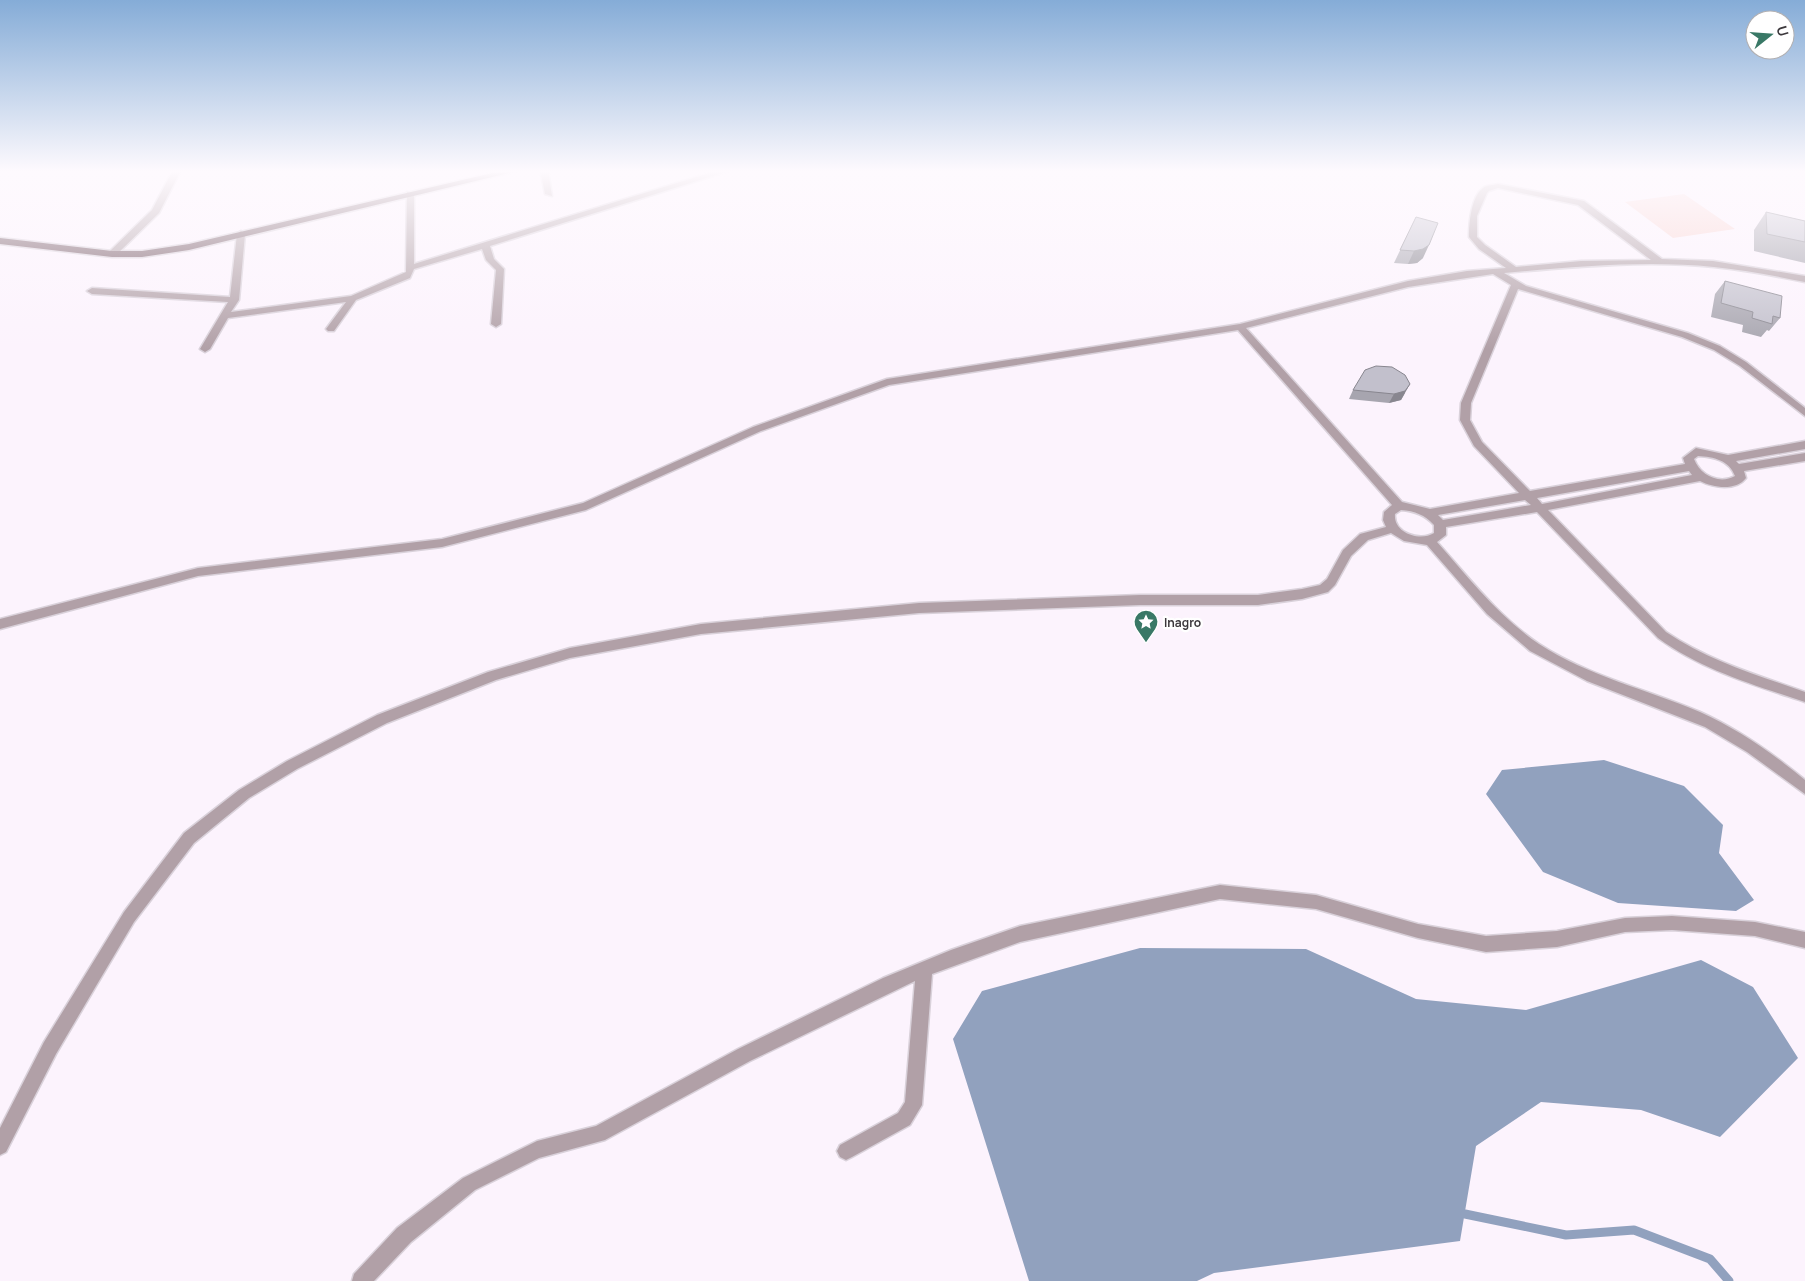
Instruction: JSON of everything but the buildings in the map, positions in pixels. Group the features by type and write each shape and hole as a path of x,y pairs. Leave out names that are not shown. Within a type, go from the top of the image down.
{"main road":[{"path":"0,241 112,254 142,254 170,250 259,230"}],"street":[{"path":"112,254 137,230"},
{"path":"225,316 353,298 407,276 410,268 410,230"},
{"path":"410,268 534,230"},
{"path":"1473,230 1473,236 1482,247 1514,270"},
{"path":"1620,230 1660,262"},
{"path":"205,349 234,300 241,234"},
{"path":"485,245 490,260 500,269 496,324"},
{"path":"0,624 198,572 442,543 586,506 757,429 887,382 1240,327 1408,284 1494,272 1581,264 1660,262 1713,264 1805,279"},
{"path":"1494,272 1516,285 1685,335 1717,348 1743,364 1805,413"},
{"path":"1516,285 1468,394 1465,412 1466,420 1478,444 1651,625 1673,644 1709,661 1805,697"},
{"path":"92,291 234,300"},
{"path":"331,329 353,298"},
{"path":"1240,327 1399,506"},
{"path":"1727,458 1805,445"},
{"path":"1696,452 1711,452 1727,458 1739,468 1741,478 1733,484 1718,483 1701,477 1690,467 1688,458 1696,452"},
{"path":"1739,468 1805,456"},
{"path":"1430,513 1690,467"},
{"path":"1440,524 1539,508 1701,477"},
{"path":"1430,541 1440,534 1440,524 1430,513 1415,506 1399,506 1390,512 1388,517 1392,528 1406,538 1430,541 1488,606 1533,646 1555,659 1602,681 1722,729 1765,755 1805,788"},
{"path":"0,1146 50,1048 90,980 129,917 189,838 252,789 292,764 382,719 493,676 570,653 701,629 919,608 1140,600 1258,600 1302,594 1324,588 1331,582 1348,553 1364,537 1392,528"},
{"path":"361,1281 404,1235 469,1184 538,1150 599,1134 744,1055 924,969 1020,934 1220,892 1316,902 1418,931 1486,944 1557,940 1625,925 1672,923 1755,929 1805,940"},
{"path":"846,1152 904,1118 913,1105 924,969"}],"shaded area":[{"path":"1662,230 1730,230 1673,238"}],"water":[{"path":"1604,760 1684,786 1723,825 1719,853 1754,900 1736,911 1618,903 1543,872 1486,794 1502,770"},
{"path":"1140,948 1306,949 1416,999 1526,1010 1701,960 1753,987 1798,1058 1720,1137 1641,1110 1541,1102 1476,1146 1460,1241 1214,1273 1197,1281 1029,1281 953,1039 982,991"}],"waterway":[{"path":"1465,1214 1566,1235 1634,1230 1710,1259 1729,1281"}],"place":[{"name":"Inagro","path":"1146,643"}]}
